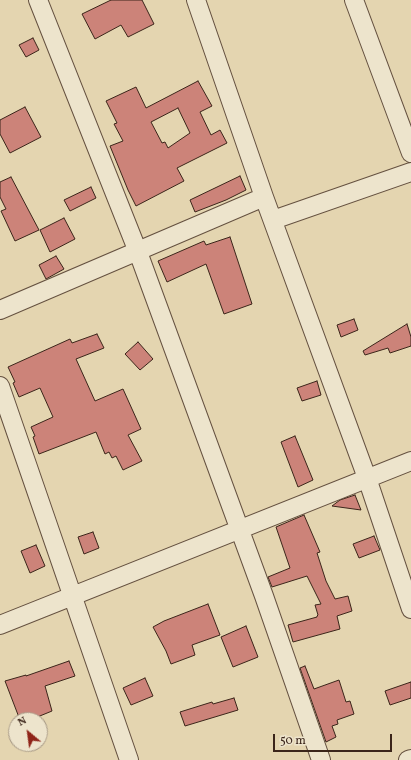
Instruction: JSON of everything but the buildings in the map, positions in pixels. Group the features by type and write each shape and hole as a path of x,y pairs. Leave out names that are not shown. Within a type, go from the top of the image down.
{"street":[{"path":"38,0 138,252 240,529 321,760"},
{"path":"196,0 264,197 367,478 411,609"},
{"path":"354,0 411,153"},
{"path":"273,220 411,172"},
{"path":"0,310 264,197"},
{"path":"0,386 129,760"},
{"path":"0,625 411,461"}]}
